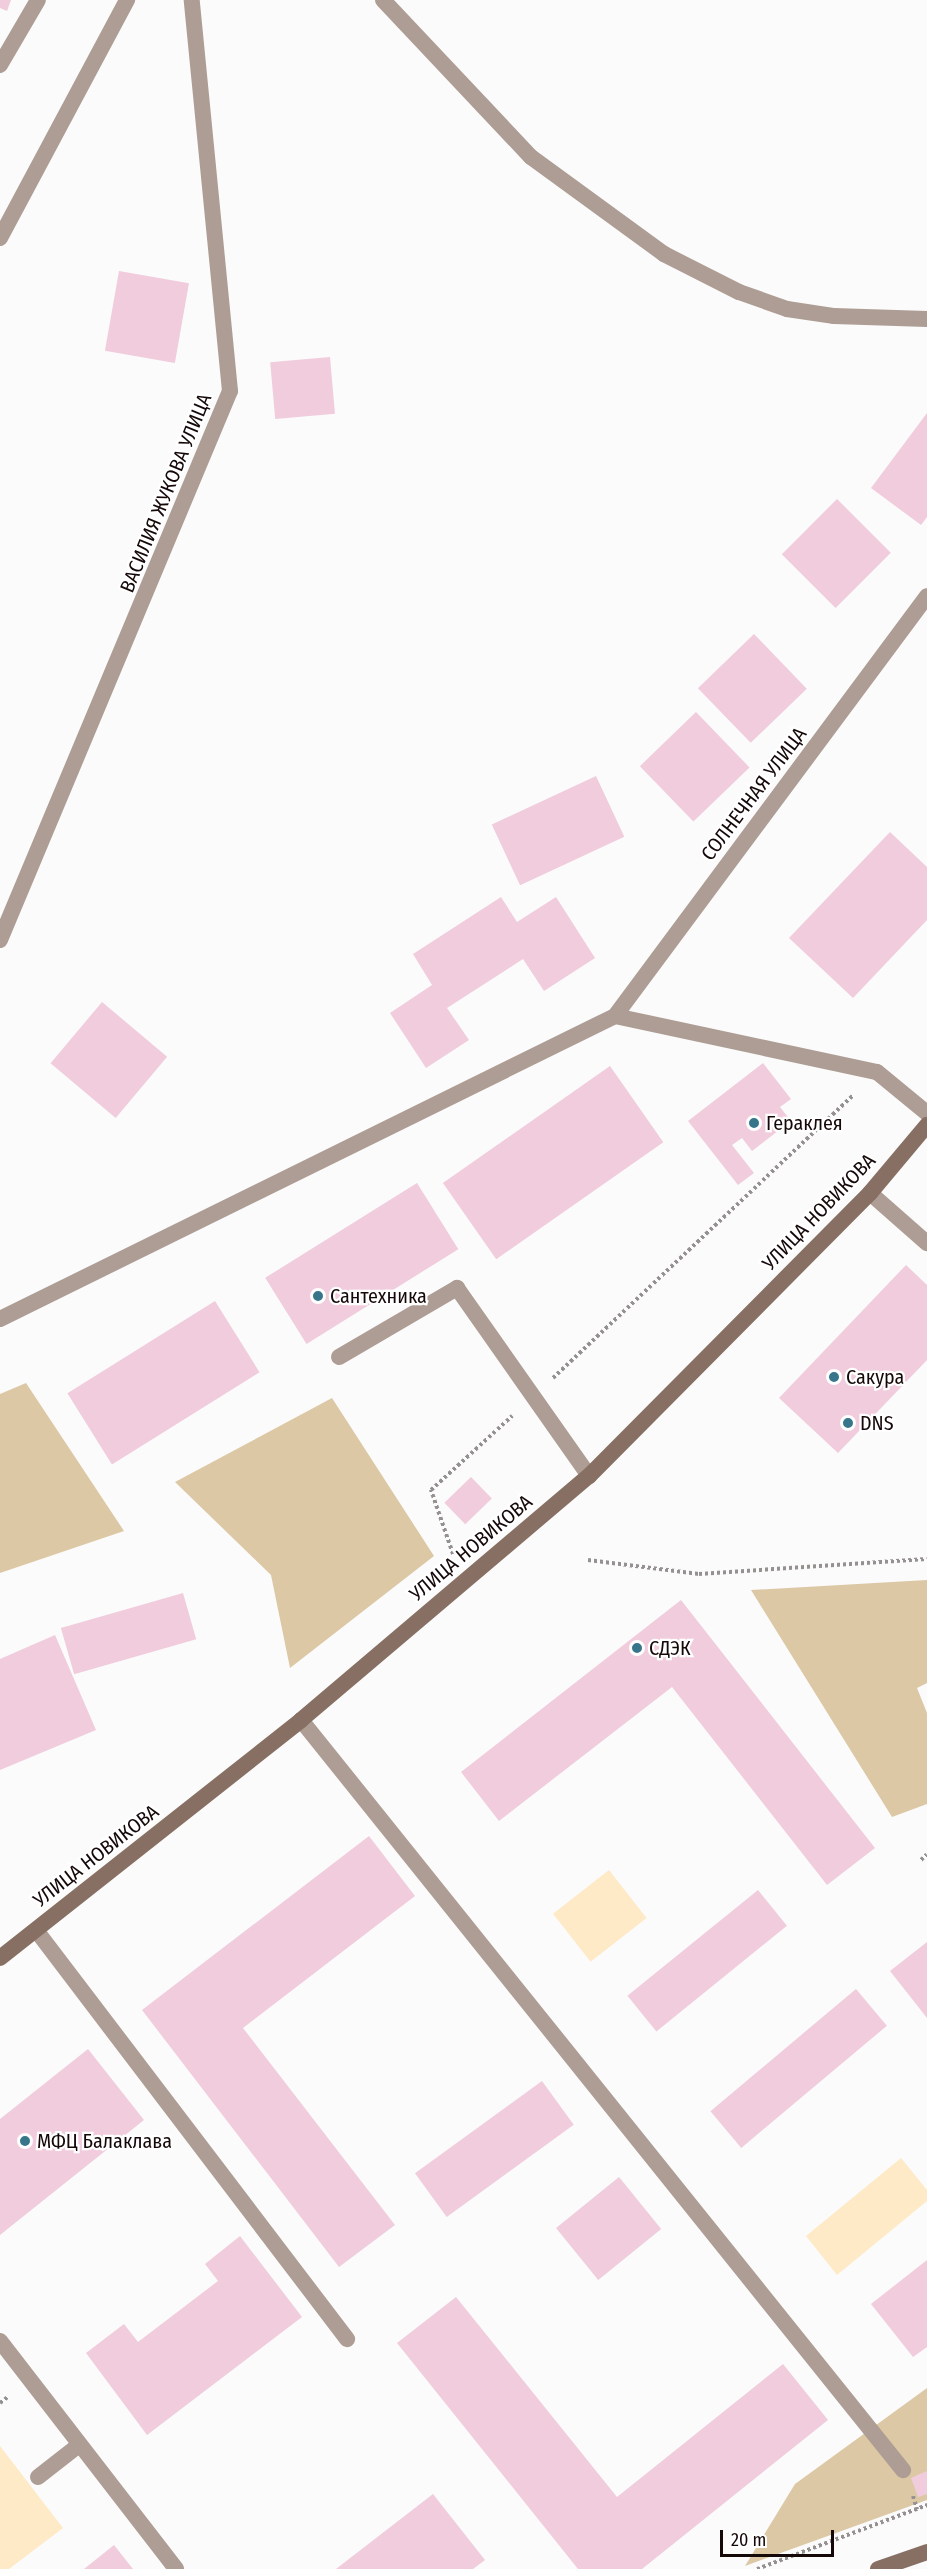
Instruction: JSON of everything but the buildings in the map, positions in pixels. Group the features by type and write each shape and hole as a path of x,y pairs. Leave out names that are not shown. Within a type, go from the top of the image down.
{"main road":[{"name":"УЛИЦА НОВИКОВА","path":"0,1958 301,1720 589,1476 870,1193 927,1125"},
{"path":"878,2569 927,2552"}],"street":[{"path":"0,65 38,0"},
{"path":"0,238 127,0"},
{"name":"ВАСИЛИЯ ЖУКОВА УЛИЦА","path":"0,940 230,391 192,0"},
{"path":"383,0 531,157 664,254 739,292 788,309 834,316 927,319"},
{"name":"СОЛНЕЧНАЯ УЛИЦА","path":"615,1016 927,596"},
{"path":"0,1319 615,1016 877,1072 927,1113"},
{"path":"870,1193 927,1243"},
{"path":"339,1357 457,1288 589,1476"},
{"path":"301,1720 903,2470"},
{"path":"36,1930 347,2339"},
{"path":"0,2341 176,2569"},
{"path":"38,2477 79,2445"}],"path":[{"path":"454,1558 431,1490 534,1396 877,1072"},
{"path":"588,1560 699,1574 927,1559"},
{"path":"921,1860 927,1854"},
{"path":"757,2569 927,2505"}],"shaded area":[{"path":"26,1383 124,1531 0,1573 0,1394"},
{"path":"332,1398 434,1556 290,1668 271,1575 175,1482"},
{"path":"927,1580 927,1683 917,1688 927,1713 927,1804 892,1817 751,1590"},
{"path":"609,1870 647,1918 591,1962 553,1914"},
{"path":"901,2158 927,2190 927,2201 837,2275 806,2236"},
{"path":"927,2388 927,2500 745,2566 795,2484"},
{"path":"0,2446 63,2528 9,2569 0,2569"}],"place":[{"name":"Гераклея","path":"754,1123"},
{"name":"Сантехника","path":"318,1296"},
{"name":"Сакура","path":"834,1377"},
{"name":"DNS","path":"848,1423"},
{"name":"СДЭК","path":"637,1648"},
{"name":"МФЦ Балаклава","path":"25,2141"}]}
